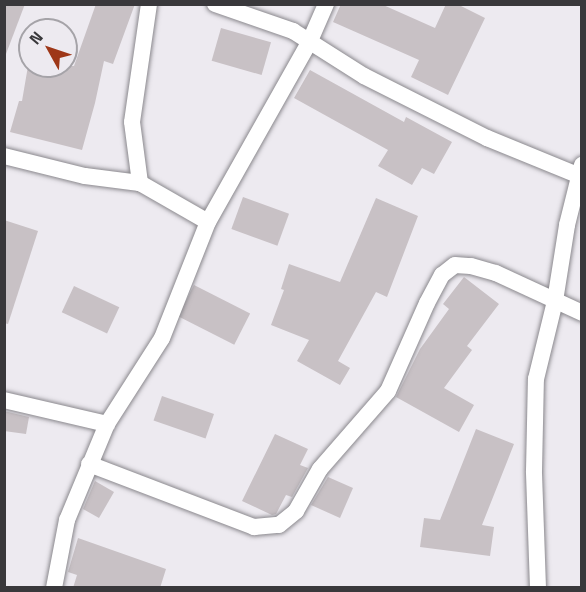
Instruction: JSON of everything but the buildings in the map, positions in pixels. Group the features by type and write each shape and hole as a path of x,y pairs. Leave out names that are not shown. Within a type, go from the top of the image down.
{"street":[{"path":"140,183 132,122 149,4"},
{"path":"215,4 293,31 364,76 487,138 581,170 567,225 555,301 536,379 534,471 538,588"},
{"path":"54,588 67,520 107,424 162,338 208,222 309,43 326,4"},
{"path":"4,156 85,177 140,183 208,222"},
{"path":"89,464 254,527 279,525 296,511 320,469 388,391 442,276 455,266 471,266 496,273 582,313"},
{"path":"4,400 107,424"}]}
